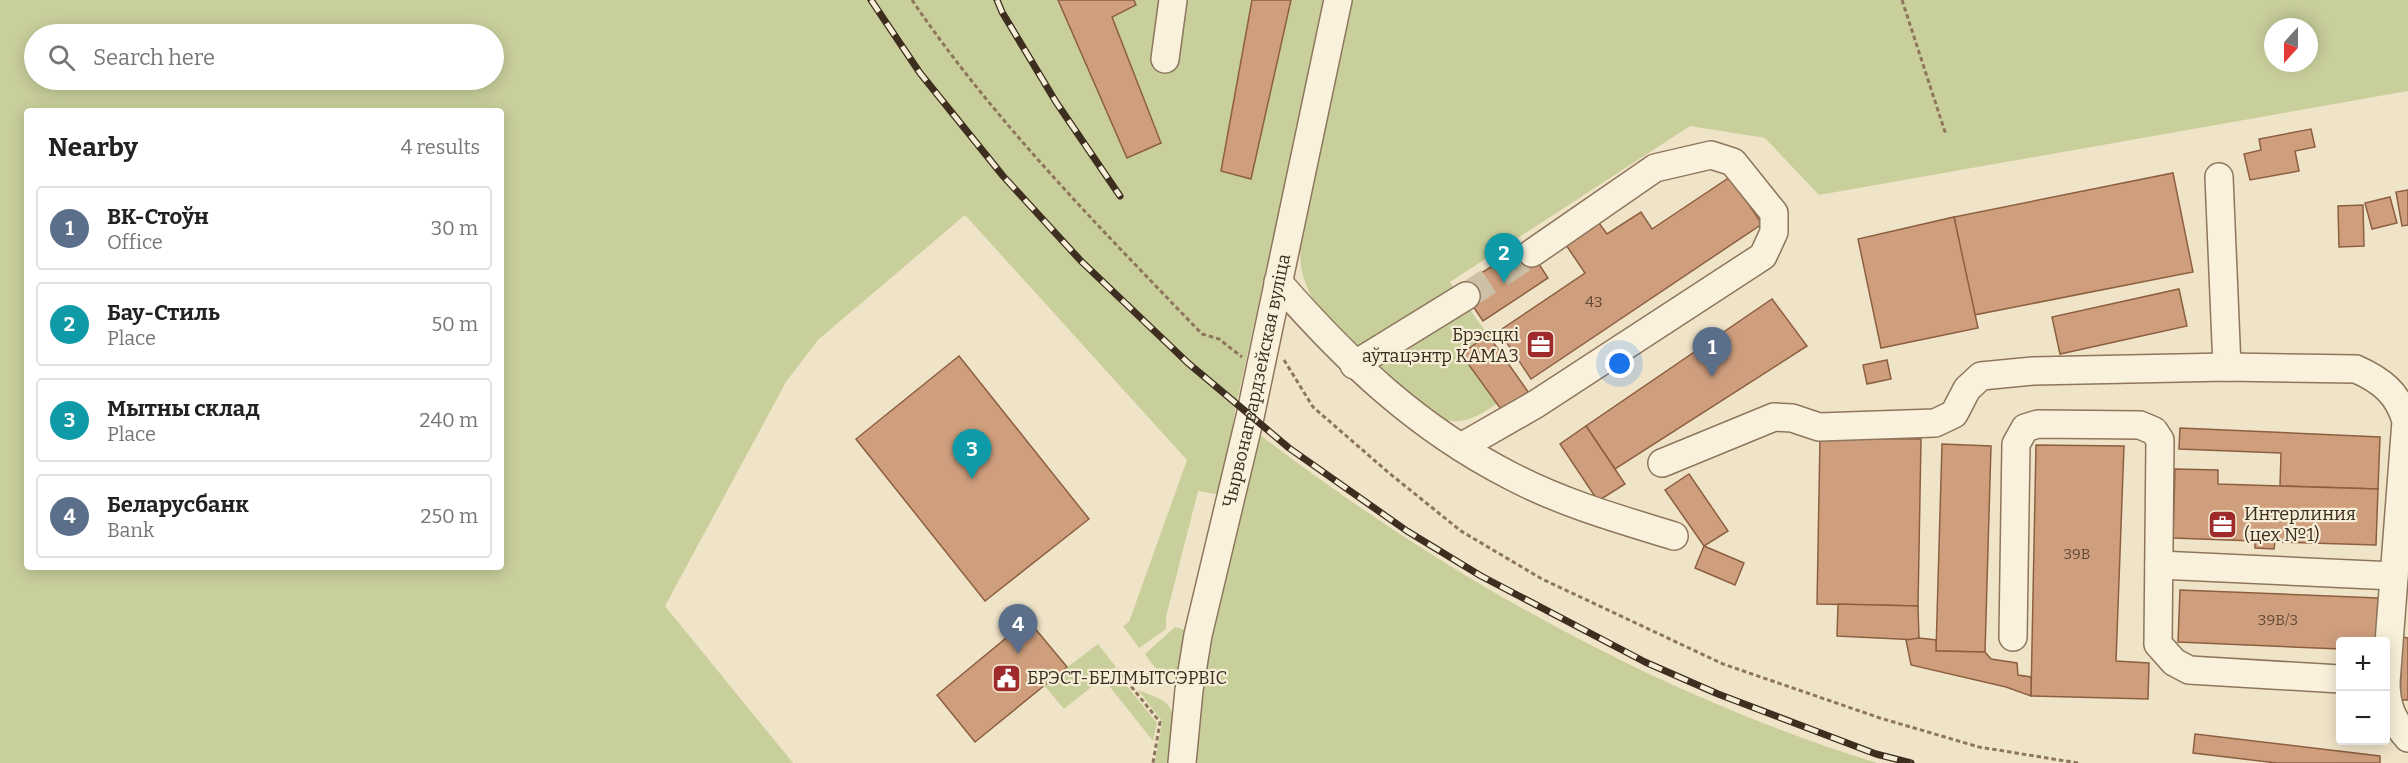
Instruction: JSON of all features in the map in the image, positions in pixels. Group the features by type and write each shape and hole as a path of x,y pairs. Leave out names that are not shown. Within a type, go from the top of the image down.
{"street":[{"path":"1165,59 1173,0"},
{"name":"Чырвонагвардзейская вуліца","path":"1182,763 1189,690 1198,635 1259,371 1338,0"},
{"path":"1461,447 1536,404 1762,256 1774,232 1774,213 1733,162 1711,155 1655,168 1532,253"},
{"path":"2220,177 2228,367"},
{"path":"1278,282 1354,365 1384,392 1461,447 1512,477 1589,509 1674,536"},
{"path":"1354,365 1466,296"},
{"path":"1662,463 1774,417 1792,418 1819,427 1935,423 1954,414 1966,389 1981,376 2033,371 2228,367 2356,369 2374,377 2390,389 2402,405 2406,421 2389,637"},
{"path":"2013,637 2016,444 2025,428 2038,424 2140,425 2154,431 2160,440 2158,644 2174,662 2189,670 2336,679"},
{"path":"2159,565 2394,576"},
{"path":"2386,691 2390,713 2408,738"}],"path":[{"path":"912,0 947,52 1085,212 1202,334 1219,339 1259,371"},
{"path":"1902,0 1946,135"},
{"path":"1267,334 1313,407 1461,531 1542,579 1724,664 1880,718 1979,747 2078,763"},
{"path":"1117,669 1160,722 1153,763"}],"green space":[{"path":"0,0 1325,0 1235,411 1225,486 1216,494 1198,491 1166,617 1166,629 1139,648 1123,626 1129,622 1187,460 965,215 818,340 786,382 665,606 793,763 0,763"},
{"path":"1349,0 2408,0 2408,91 1819,195 1765,138 1690,126 1450,282 1488,335 1497,404 1461,421 1444,419 1423,410 1352,347 1320,310 1309,291 1302,272 1301,217"},
{"path":"1255,431 1399,533 1474,580 1551,624 1630,665 1711,702 1793,735 1877,763 1195,763 1203,677"},
{"path":"1175,627 1186,630 1182,671 1165,675 1152,664 1145,654"},
{"path":"1098,644 1116,667 1064,709 1044,685"},
{"path":"1117,674 1157,723 1153,741 1106,682"},
{"path":"1138,690 1162,700 1170,707 1174,722 1171,763 1155,763 1162,721"}],"building":[{"path":"1058,0 1134,0 1136,5 1112,17 1161,143 1127,158"},
{"path":"1252,0 1291,0 1251,179 1221,171"},
{"path":"2311,129 2315,147 2295,151 2299,171 2250,180 2244,154 2261,150 2259,139"},
{"path":"2173,173 2193,272 1974,315 1954,217"},
{"path":"1730,177 1762,224 1531,379 1499,331 1585,273 1566,245 1599,223 1607,234 1641,212 1652,229"},
{"path":"2408,190 2408,225 2402,226 2396,192"},
{"path":"2390,197 2397,223 2372,229 2365,203"},
{"path":"2363,205 2364,246 2339,247 2338,206"},
{"path":"1954,217 1978,328 1881,348 1858,239"},
{"path":"1526,244 1548,278 1483,321 1460,287"},
{"path":"2179,289 2187,326 2060,354 2052,317"},
{"path":"1772,299 1807,346 1615,469 1586,426"},
{"path":"1488,335 1529,393 1503,412 1461,354"},
{"path":"959,356 1089,519 985,601 856,439"},
{"path":"1887,360 1891,379 1867,384 1863,365"},
{"path":"1586,426 1625,484 1598,501 1560,444"},
{"path":"2180,428 2380,437 2378,489 2280,486 2281,453 2179,449"},
{"path":"1820,438 1921,439 1918,606 1817,604"},
{"path":"1942,444 1991,446 1985,652 1936,651"},
{"path":"2036,445 2124,446 2116,661 2149,663 2148,699 2031,696"},
{"path":"2175,469 2218,470 2218,484 2378,489 2376,545 2275,542 2274,549 2255,548 2255,541 2173,538"},
{"path":"1689,474 1728,531 1704,546 1665,490"},
{"path":"1704,546 1744,563 1735,585 1695,568"},
{"path":"2180,590 2378,598 2376,637 2336,637 2336,649 2178,642"},
{"path":"1838,604 1918,606 1919,640 1837,636"},
{"name":"БРЭСТ-БЕЛМЫТСЭРВІС","path":"1028,620 1067,667 975,742 937,695"},
{"path":"2402,637 2408,638 2408,700 2400,700"},
{"path":"1919,638 1936,640 1936,651 1985,652 1991,659 2017,663 2018,675 2031,677 2031,696 2006,687 1911,665 1906,640"},
{"path":"2195,734 2380,756 2380,763 2277,763 2193,753"}],"tunnel":[{"path":"1466,296 1532,253"}],"railway":[{"path":"871,0 920,73 1003,176 1081,261 1188,363 1289,448 1407,531 1481,576 1645,662 1718,694 1876,754 1911,763"},
{"path":"997,0 1056,102 1120,196"}],"place":[{"name":"Бау-Стиль","path":"1504,283"},
{"name":"Брэсцкі аўтацэнтр КАМАЗ","path":"1540,345"},
{"name":"ВК-Стоўн","path":"1712,377"},
{"name":"Мытны склад","path":"972,479"},
{"name":"Интерлиния (цех №1)","path":"2223,524"},
{"name":"Беларусбанк","path":"1018,654"},
{"name":"БРЭСТ-БЕЛМЫТСЭРВІС","path":"1006,678"}]}
